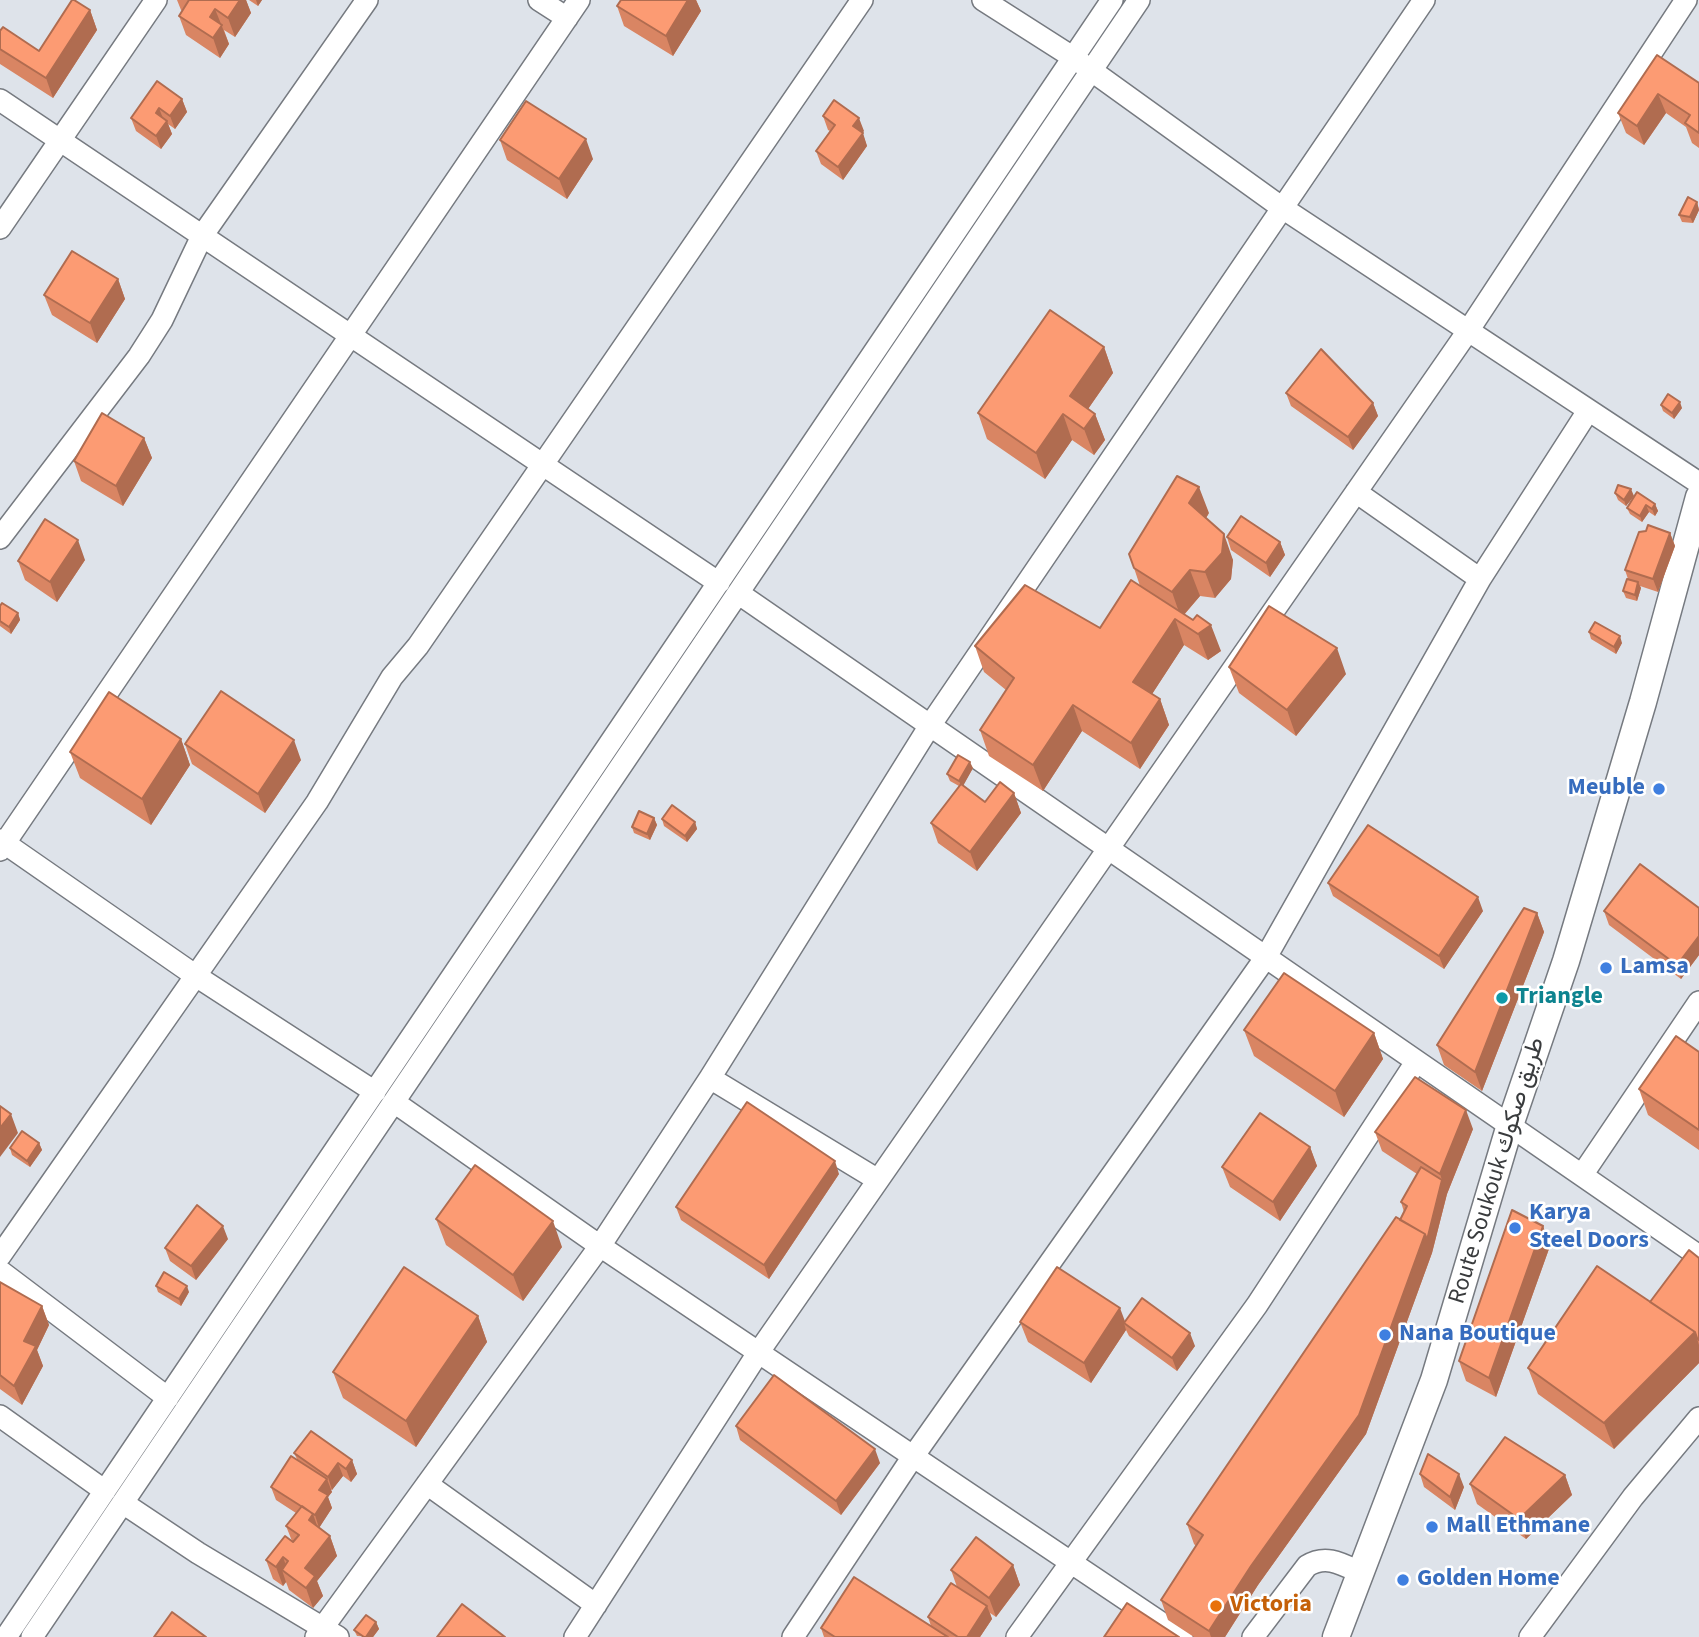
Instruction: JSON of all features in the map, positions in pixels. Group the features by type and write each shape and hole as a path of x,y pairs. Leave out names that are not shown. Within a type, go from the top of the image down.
{"street":[{"path":"0,228 156,0"},
{"path":"0,538 139,356 162,320 202,236 367,0"},
{"path":"375,1092 196,976 2,845 573,9 539,0"},
{"path":"0,1256 317,802 392,677 418,646 862,0"},
{"path":"983,0 1083,65 1281,207 1699,483"},
{"path":"33,1637 738,593 1083,65 1112,0"},
{"path":"6,1637 719,583 1083,65 1139,0"},
{"path":"123,1503 325,1634 426,1484 600,1246 710,1078 929,727 1424,0"},
{"path":"575,1637 758,1353 1468,331 1686,0"},
{"path":"0,100 719,583"},
{"path":"793,1637 912,1458 1266,957 1480,579 1588,411"},
{"path":"1356,492 1480,579"},
{"name":"Route Soukouk طريق صكوك","path":"1336,1637 1434,1380 1510,1125 1573,935 1643,702 1699,497"},
{"path":"738,593 1699,1256"},
{"path":"1582,1175 1699,1002"},
{"path":"1017,1637 1257,1305 1416,1062"},
{"path":"710,1078 878,1180"},
{"path":"394,1102 912,1458 1182,1637"},
{"path":"0,1271 168,1398"},
{"path":"0,1416 105,1490"},
{"path":"1530,1637 1633,1497 1699,1418"},
{"path":"426,1484 596,1605"},
{"path":"1253,1637 1307,1566 1316,1560 1330,1559 1361,1573"}],"building":[{"path":"72,0 90,10 46,78 0,49 0,31 3,27 39,51"},
{"path":"189,0 240,0 228,18 215,9 210,17 222,25 213,38 179,16"},
{"path":"621,0 688,0 666,36 617,6"},
{"path":"1657,55 1699,83 1699,133 1685,123 1690,115 1658,94 1637,126 1618,113"},
{"path":"157,81 182,99 170,116 159,108 156,113 167,121 156,136 131,118"},
{"path":"834,100 859,118 853,126 863,133 838,167 816,151 835,125 823,116"},
{"path":"526,101 586,139 559,179 500,140"},
{"path":"1688,197 1697,202 1690,217 1679,215"},
{"path":"72,251 118,279 90,323 44,295"},
{"path":"1050,310 1104,347 1070,396 1095,414 1084,429 1063,414 1036,453 978,413"},
{"path":"1321,349 1373,403 1348,437 1286,393"},
{"path":"1668,394 1680,402 1672,413 1661,405"},
{"path":"102,413 144,438 116,486 74,461"},
{"path":"1177,476 1199,487 1189,503 1224,534 1222,553 1205,572 1190,570 1172,592 1134,568 1129,554"},
{"path":"1618,485 1631,489 1624,500 1615,493"},
{"path":"1637,492 1655,504 1652,509 1646,505 1640,516 1627,508"},
{"path":"1241,516 1280,542 1266,563 1227,537"},
{"path":"45,519 78,540 50,582 18,561"},
{"path":"1648,525 1670,533 1653,579 1625,570 1639,532 1646,531"},
{"path":"1627,579 1638,582 1635,595 1623,591"},
{"path":"1131,580 1193,620 1197,615 1211,625 1198,634 1175,619 1133,682 1160,699 1131,743 1073,705 1033,765 980,730 1014,678 975,646 1025,585 1100,628"},
{"path":"2,603 18,613 9,627 0,621"},
{"path":"1269,606 1337,648 1287,710 1229,667"},
{"path":"1595,622 1620,636 1614,647 1589,632"},
{"path":"221,691 294,740 258,794 185,744"},
{"path":"109,692 181,739 142,799 70,752"},
{"path":"958,755 970,762 959,781 947,774"},
{"path":"1000,782 1014,793 970,852 931,823 961,784 985,802"},
{"path":"672,805 695,822 685,836 662,819"},
{"path":"639,811 654,818 647,834 632,827"},
{"path":"1368,825 1478,897 1439,956 1328,883"},
{"path":"1640,864 1699,908 1699,936 1677,965 1604,911"},
{"path":"1524,908 1537,913 1475,1072 1437,1045"},
{"path":"1284,973 1374,1033 1335,1091 1244,1030"},
{"path":"1676,1036 1699,1052 1699,1130 1639,1089"},
{"path":"1415,1077 1466,1110 1440,1174 1375,1132"},
{"path":"747,1102 835,1161 764,1265 676,1207"},
{"path":"0,1106 11,1114 0,1128"},
{"path":"1260,1113 1310,1147 1273,1202 1222,1167"},
{"path":"22,1131 39,1143 27,1161 10,1148"},
{"path":"475,1165 553,1221 513,1275 436,1219"},
{"path":"1421,1167 1442,1180 1427,1240 1425,1234 1400,1220 1407,1206 1401,1202"},
{"path":"197,1205 223,1226 191,1266 165,1248"},
{"path":"1512,1210 1543,1226 1489,1378 1459,1361"},
{"path":"1396,1217 1425,1234 1359,1415 1251,1566 1209,1631 1161,1600 1203,1535 1187,1524"},
{"path":"1689,1250 1699,1258 1699,1340 1695,1332 1650,1302"},
{"path":"1597,1266 1695,1332 1604,1423 1528,1368"},
{"path":"404,1267 478,1316 406,1421 333,1372"},
{"path":"1057,1267 1120,1308 1084,1363 1020,1322"},
{"path":"164,1272 187,1286 179,1299 156,1286"},
{"path":"0,1282 42,1306 24,1341 36,1346 14,1386 0,1375"},
{"path":"1142,1298 1190,1333 1172,1358 1124,1323"},
{"path":"774,1375 875,1449 836,1501 736,1426"},
{"path":"311,1431 352,1460 346,1469 338,1463 328,1477 294,1453"},
{"path":"1505,1437 1565,1475 1519,1519 1470,1484"},
{"path":"1428,1454 1459,1474 1450,1497 1420,1474"},
{"path":"291,1456 327,1479 319,1490 328,1495 315,1515 271,1487"},
{"path":"302,1506 313,1514 309,1520 330,1536 305,1568 315,1576 306,1588 282,1570 288,1561 283,1557 276,1567 266,1560 285,1536 293,1542 299,1535 286,1526"},
{"path":"976,1537 1013,1565 989,1598 951,1570"},
{"path":"854,1577 948,1637 835,1637 821,1628"},
{"path":"951,1583 987,1606 967,1637 958,1637 928,1617"},
{"path":"1127,1603 1179,1637 1104,1637"},
{"path":"462,1604 505,1637 437,1637"},
{"path":"172,1612 206,1637 154,1637"},
{"path":"366,1615 376,1622 364,1637 354,1630"}],"place":[{"name":"Meuble","path":"1659,789"},
{"name":"Lamsa","path":"1606,968"},
{"name":"Triangle","path":"1502,998"},
{"name":"Karya Steel Doors","path":"1515,1228"},
{"name":"Nana Boutique","path":"1385,1335"},
{"name":"Mall Ethmane","path":"1432,1527"},
{"name":"Golden Home","path":"1403,1580"},
{"name":"Victoria","path":"1216,1606"}]}
